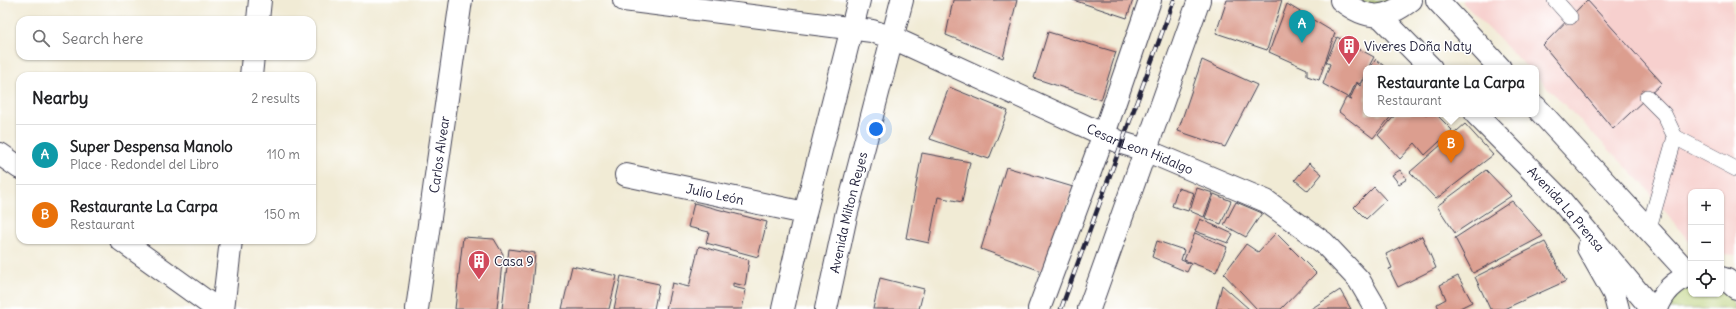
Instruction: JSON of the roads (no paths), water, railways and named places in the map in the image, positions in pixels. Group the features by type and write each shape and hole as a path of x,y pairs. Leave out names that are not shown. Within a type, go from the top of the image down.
{"street":[{"path":"258,16 260,0"},
{"name":"Carlos Alvear","path":"417,309 461,0"},
{"name":"Cesar Leon Hidalgo","path":"624,0 862,30 893,38 1104,134 1122,144 1145,150 1266,201 1324,243 1359,280 1376,309"},
{"path":"783,309 805,214 862,30 859,0"},
{"name":"Avenida Milton Reyes","path":"826,309 846,216 902,0"},
{"path":"1039,309 1104,134 1150,0"},
{"path":"1089,309 1199,0"},
{"path":"1341,0 1359,12 1380,16 1398,11 1412,0"},
{"path":"1437,0 1497,65"},
{"path":"1380,16 1428,65"},
{"path":"251,72 253,60"},
{"path":"1539,110 1688,273"},
{"name":"Avenida La Prensa","path":"1479,117 1558,197 1652,309"},
{"path":"0,154 16,165"},
{"name":"Julio León","path":"626,175 805,214"},
{"path":"1558,197 1614,294 1618,309"},
{"path":"127,244 217,309"},
{"path":"223,309 231,244"},
{"path":"1657,309 1662,297 1674,283 1688,276"},
{"path":"1724,279 1736,288"}],"lane":[{"path":"1555,0 1570,17"},
{"path":"1647,97 1664,114 1675,137 1736,169"},
{"path":"1648,231 1675,137"}],"railway":[{"path":"1061,309 1174,0"}],"place":[{"name":"Super Despensa Manolo","path":"1302,43"},
{"name":"Viveres Doña Naty","path":"1349,66"},
{"name":"Restaurante La Carpa","path":"1451,163"},
{"name":"Casa 9","path":"479,280"}]}
